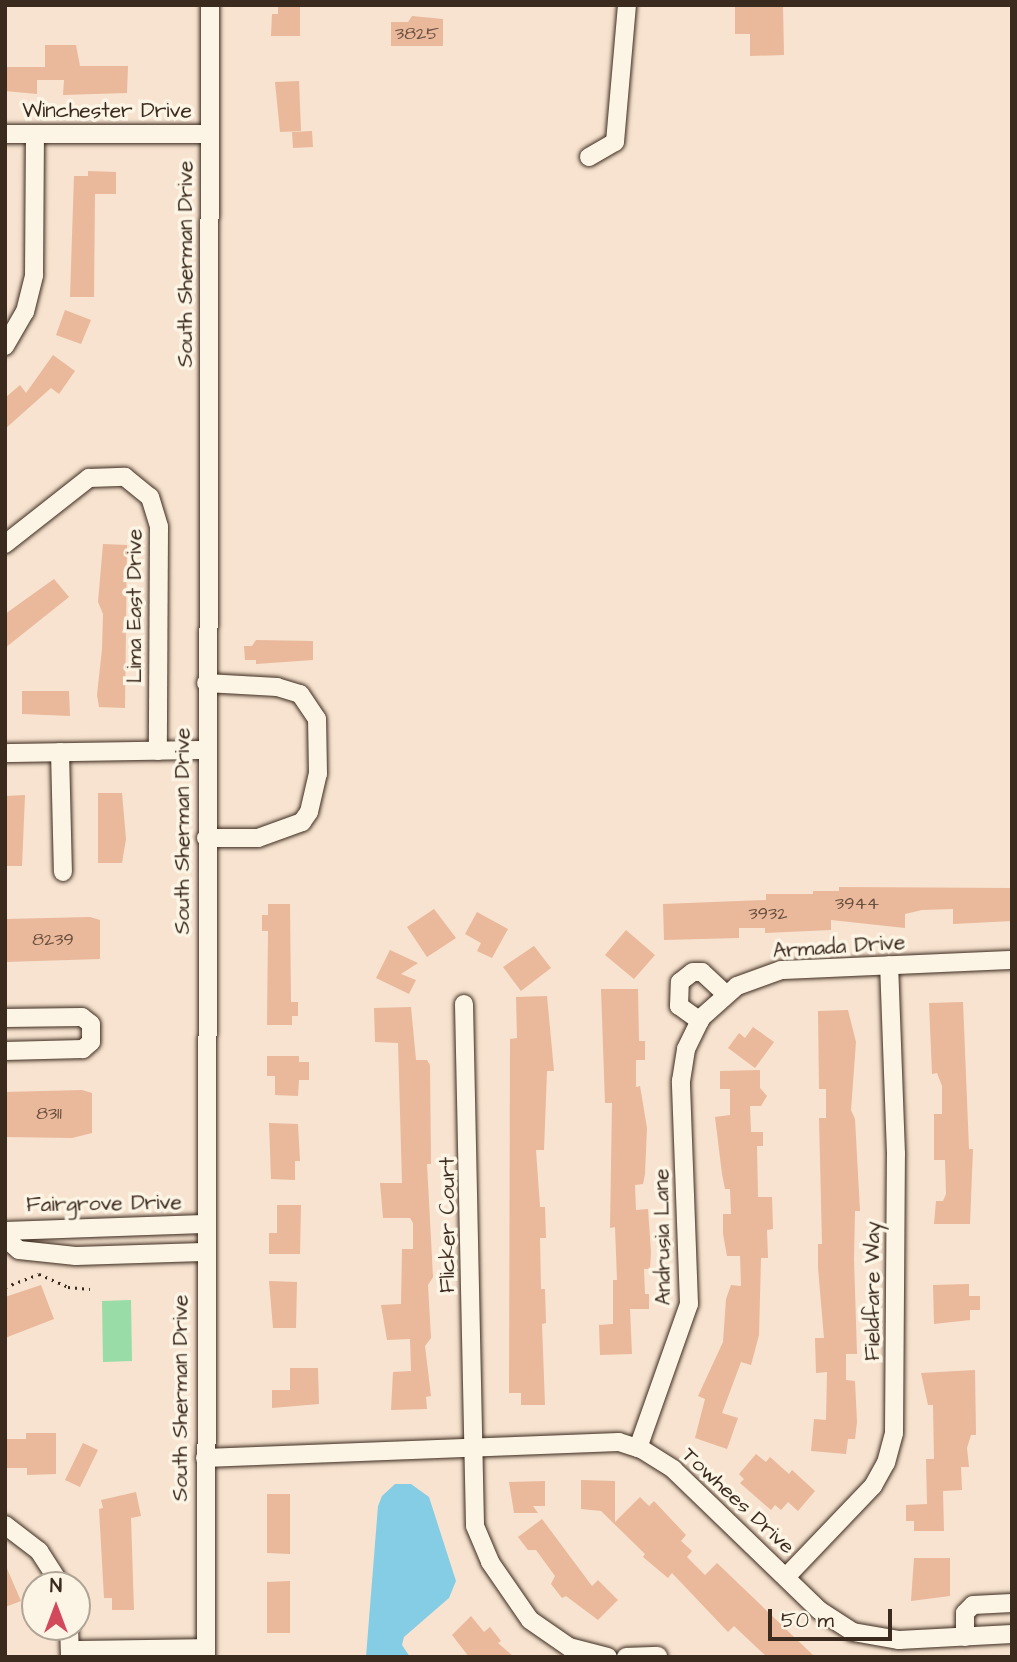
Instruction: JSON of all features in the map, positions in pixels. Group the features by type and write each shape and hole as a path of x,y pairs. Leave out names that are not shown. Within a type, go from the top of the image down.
{"street":[{"name":"South Sherman Drive","path":"206,1652 203,1252 210,5"},
{"path":"589,157 615,142 627,5"},
{"name":"Winchester Drive","path":"5,134 209,134"},
{"path":"5,346 25,312 34,275 35,134"},
{"name":"Lima East Drive","path":"5,544 79,483 104,474 125,477 142,487 158,515 158,751"},
{"path":"206,683 277,687 300,694 317,719 318,774 309,811 302,822 258,838 206,838"},
{"path":"5,753 206,750"},
{"path":"60,752 63,872"},
{"name":"Armada Drive","path":"726,994 753,978 781,970 1012,960"},
{"name":"Fieldfare Way","path":"786,1577 873,1486 886,1463 894,1433 896,1154 889,965"},
{"path":"700,1021 681,1009 677,999 678,986 685,977 693,972 709,975 726,994"},
{"name":"Andrusia Lane","path":"638,1448 689,1304 681,1081 686,1049 700,1021 726,994"},
{"name":"Flicker Court","path":"464,1004 471,1190 470,1446 474,1519 490,1562 530,1620 548,1635 576,1650 608,1657"},
{"path":"5,1018 82,1017 91,1024 91,1042 83,1049 5,1051"},
{"name":"Fairgrove Drive","path":"5,1231 204,1224"},
{"name":"Fairgrove Drive","path":"5,1238 19,1250 54,1254 203,1252"},
{"name":"Towhees Drive","path":"205,1458 593,1440 638,1448 673,1469 819,1610 853,1632 883,1639 1012,1634"},
{"path":"5,1525 40,1551 52,1571"},
{"path":"965,1637 965,1613 973,1605 1012,1603"},
{"path":"70,1653 206,1652"},
{"path":"626,1657 658,1656"}],"path":[{"path":"5,1287 39,1274 68,1287 90,1289"}],"green space":[{"path":"131,1300 132,1361 103,1362 102,1301"}],"water":[{"path":"395,1484 411,1484 429,1497 456,1581 449,1598 404,1637 402,1645 410,1657 366,1657 378,1506 382,1496"}],"building":[{"path":"278,5 300,5 300,36 271,36 272,14 278,14"},
{"path":"735,5 783,5 784,55 750,56 750,34 735,34"},
{"path":"412,16 443,19 443,46 391,46 391,22 408,22"},
{"path":"45,45 76,45 80,66 128,66 127,93 63,95 64,80 37,80 37,94 5,91 5,67 45,67"},
{"path":"299,81 301,131 280,132 275,82"},
{"path":"312,131 313,147 293,148 292,132"},
{"path":"88,171 116,172 116,194 95,194 94,297 70,297 74,176 88,176"},
{"path":"65,310 91,320 81,344 56,335"},
{"path":"53,355 75,371 59,394 51,388 5,429 5,398 20,385 26,393"},
{"path":"103,544 127,545 125,708 99,707 97,695 102,649 103,614 98,602"},
{"path":"54,579 69,597 5,648 5,614"},
{"path":"256,640 313,641 313,660 256,664 256,660 245,660 244,646 252,646"},
{"path":"22,691 69,691 70,716 22,714"},
{"path":"98,793 122,793 126,839 122,863 98,863"},
{"path":"25,795 22,866 5,866 5,796"},
{"path":"839,887 1012,888 1012,921 953,924 953,909 922,910 905,914 905,928 831,920 831,930 765,933 765,928 739,928 739,938 664,940 663,904 766,900 766,894 813,894 813,891 839,891"},
{"path":"268,904 290,904 291,1002 298,1002 298,1016 292,1016 292,1025 267,1025 268,931 262,931 262,915 268,915"},
{"path":"434,909 456,938 427,957 407,927"},
{"path":"477,912 508,929 492,958 477,951 481,943 465,934"},
{"path":"90,917 100,920 100,959 5,962 6,919"},
{"path":"626,930 655,955 634,979 605,955"},
{"path":"534,946 551,968 521,991 503,967"},
{"path":"390,950 418,963 401,974 416,980 409,994 376,978"},
{"path":"601,989 638,989 639,1041 645,1041 645,1060 636,1060 636,1087 640,1086 647,1128 645,1174 643,1184 635,1185 636,1210 648,1209 650,1269 644,1269 645,1294 649,1294 649,1309 630,1309 632,1354 600,1355 599,1325 613,1324 613,1280 617,1280 615,1227 610,1228 612,1103 605,1103"},
{"path":"547,996 554,1071 547,1071 544,1150 536,1150 540,1207 545,1207 546,1238 540,1238 541,1289 545,1289 546,1323 542,1324 545,1405 521,1405 521,1393 509,1393 510,1039 517,1038 516,997"},
{"path":"963,1002 969,1149 973,1149 970,1224 934,1224 936,1201 943,1201 946,1194 945,1160 934,1160 934,1114 942,1114 942,1086 937,1073 932,1074 929,1003"},
{"path":"411,1007 416,1060 427,1060 430,1065 431,1164 427,1164 433,1277 428,1285 431,1338 425,1346 431,1396 426,1397 427,1409 391,1410 393,1372 411,1371 410,1339 387,1340 381,1305 401,1304 402,1249 413,1249 413,1223 410,1218 383,1218 380,1183 402,1183 398,1043 375,1042 374,1008"},
{"path":"848,1010 856,1042 851,1110 855,1119 860,1211 855,1211 857,1354 846,1354 846,1380 855,1381 857,1422 855,1439 848,1439 846,1454 811,1451 814,1419 826,1420 827,1372 816,1373 815,1338 824,1338 818,1268 818,1244 822,1244 819,1118 826,1118 826,1089 819,1089 818,1011"},
{"path":"753,1027 774,1042 755,1068 728,1048 739,1033 745,1038"},
{"path":"267,1056 299,1056 299,1062 309,1062 309,1080 299,1080 298,1096 275,1095 275,1076 267,1076"},
{"path":"760,1070 760,1088 767,1096 761,1106 750,1106 751,1132 763,1132 763,1146 757,1146 758,1197 772,1197 773,1229 767,1230 768,1258 761,1258 759,1335 751,1365 741,1362 722,1413 738,1418 727,1449 695,1438 705,1399 698,1396 723,1342 726,1299 731,1285 741,1286 740,1256 727,1256 723,1234 723,1214 731,1214 730,1189 725,1189 715,1117 730,1115 730,1089 720,1089 720,1071"},
{"path":"82,1090 92,1093 92,1133 72,1138 5,1137 5,1092"},
{"path":"269,1123 298,1124 300,1161 295,1161 295,1180 271,1179"},
{"path":"277,1205 301,1205 300,1254 269,1254 269,1233 277,1233"},
{"path":"269,1281 297,1282 296,1328 273,1328"},
{"path":"969,1284 969,1296 980,1296 980,1310 970,1310 970,1320 934,1324 933,1285"},
{"path":"41,1285 54,1319 5,1338 5,1297"},
{"path":"290,1368 318,1368 319,1404 272,1408 272,1390 290,1390"},
{"path":"975,1370 976,1435 971,1435 967,1448 969,1467 961,1467 962,1490 943,1491 944,1531 914,1531 914,1521 906,1521 906,1505 927,1504 926,1459 934,1459 933,1405 928,1405 921,1373"},
{"path":"26,1433 56,1433 56,1474 27,1475 27,1468 5,1468 5,1439 26,1439"},
{"path":"83,1443 98,1450 80,1487 65,1480"},
{"path":"756,1454 766,1462 770,1457 789,1474 792,1470 815,1491 798,1511 788,1502 781,1510 775,1505 771,1510 740,1483 744,1479 739,1474"},
{"path":"581,1480 615,1481 615,1522 640,1497 649,1506 654,1501 686,1535 681,1541 692,1551 687,1557 705,1575 717,1563 815,1657 767,1657 734,1626 728,1632 672,1573 668,1578 643,1557 645,1554 601,1511 581,1509"},
{"path":"545,1481 545,1506 533,1506 538,1513 514,1513 509,1482"},
{"path":"136,1492 141,1516 131,1518 134,1610 112,1610 112,1598 104,1598 99,1509 103,1508 101,1500"},
{"path":"267,1494 290,1494 290,1554 267,1553"},
{"path":"542,1519 592,1586 598,1580 618,1600 598,1620 566,1596 562,1598 551,1584 555,1576 536,1550 528,1550 518,1537"},
{"path":"914,1558 950,1558 950,1596 911,1601"},
{"path":"5,1564 21,1601 5,1607"},
{"path":"290,1581 290,1633 267,1633 267,1582"},
{"path":"471,1616 484,1632 490,1627 501,1641 498,1643 514,1657 469,1657 452,1635"}]}
